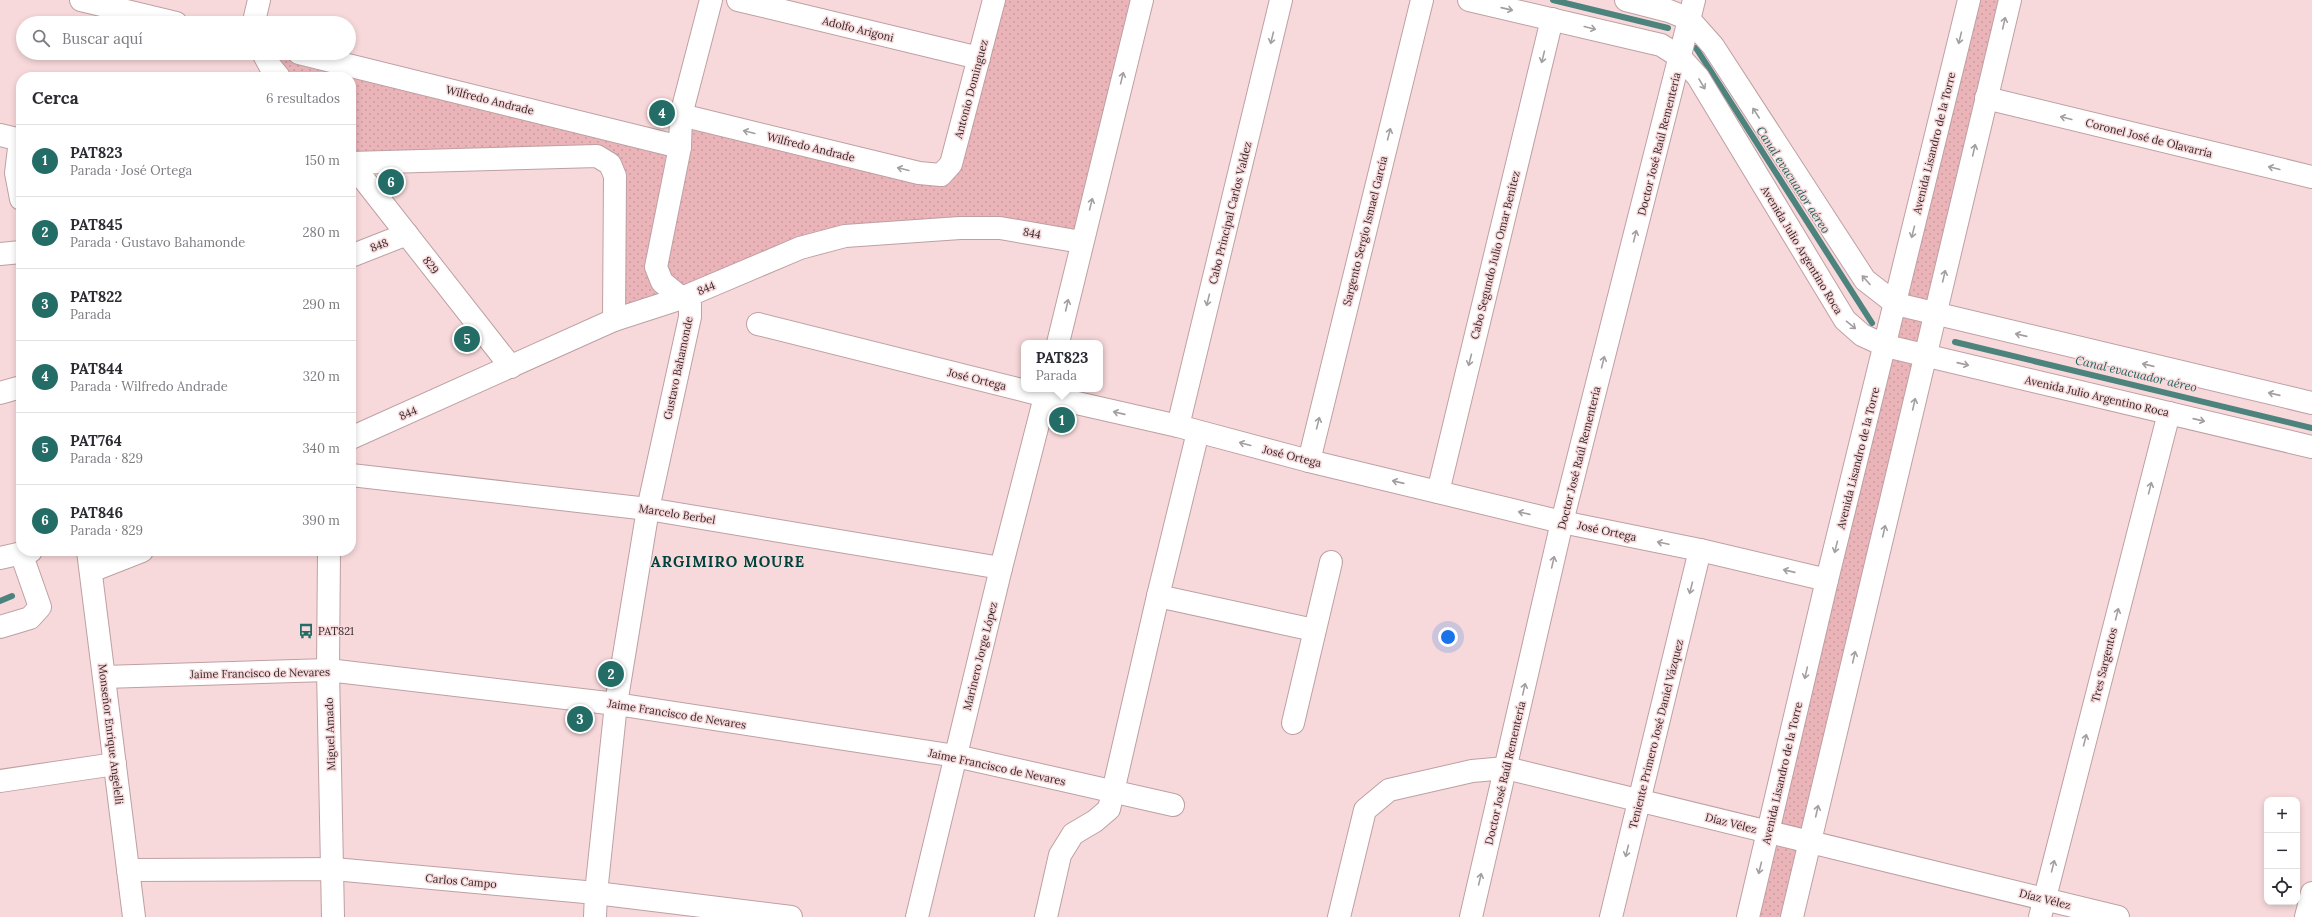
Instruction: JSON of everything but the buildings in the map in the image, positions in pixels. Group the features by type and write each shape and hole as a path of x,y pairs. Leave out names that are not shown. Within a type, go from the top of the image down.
{"street":[{"path":"81,0 147,16"},
{"path":"255,16 259,0"},
{"name":"Gustavo Bahamonde","path":"595,917 596,893 616,704 648,509 690,317 690,305 662,282 656,267 680,147 681,115 711,0"},
{"name":"Adolfo Arigoni","path":"738,0 979,58"},
{"name":"Antonio Dominguez","path":"941,174 951,164 994,0"},
{"path":"1059,340 1081,242 1142,0"},
{"name":"Cabo Principal Carlos Valdez","path":"1178,426 1281,0"},
{"name":"Sargento Sergio Ismael García","path":"1309,461 1422,0"},
{"name":"Avenida Julio Argentino Roca","path":"1469,0 1661,45 1680,58 1698,77 1845,320 1862,335 1886,346 2312,447"},
{"path":"1626,0 1669,11 1692,10 1713,46 1865,280 1896,304 2312,403"},
{"name":"Avenida Lisandro de la Torre","path":"1748,917 1827,580 1886,346 1969,0"},
{"path":"1792,917 2010,0"},
{"name":"Doctor José Raúl Rementería","path":"1471,917 1562,522 1692,10"},
{"name":"Cabo Segundo Julio Omar Benítez","path":"1438,492 1552,19"},
{"name":"Wilfredo Andrade","path":"327,60 680,147"},
{"name":"Coronel José de Olavarría","path":"1986,98 2312,177"},
{"name":"Wilfredo Andrade","path":"681,115 919,173 941,174"},
{"path":"14,138 16,173"},
{"path":"356,163 597,156 610,164 615,176 614,320"},
{"name":"829","path":"356,169 511,367"},
{"name":"844","path":"356,436 614,320 682,298 800,248 845,236 960,228 1000,228 1081,242"},
{"name":"848","path":"356,254 407,234"},
{"path":"0,254 16,252"},
{"name":"José Ortega","path":"758,324 1021,387"},
{"path":"0,393 16,388"},
{"name":"José Ortega","path":"1047,393 1309,461 1562,522 1700,550 1827,580"},
{"name":"Marinero Jorge López","path":"917,917 1001,568 1047,393"},
{"name":"Tres Sargentos","path":"2042,908 2169,413"},
{"path":"1046,917 1060,855 1073,834 1095,821 1109,809 1158,596 1198,432"},
{"name":"Marcelo Berbel","path":"356,475 648,509 1001,568"},
{"name":"Teniente Primero José Daniel Vázquez","path":"1611,917 1700,550"},
{"path":"0,627 30,618 40,607 18,556"},
{"path":"90,561 116,556"},
{"name":"Miguel Amado","path":"329,556 328,670 334,869 333,917"},
{"name":"Monseñor Enrique Angelelli","path":"90,561 134,917"},
{"path":"1293,723 1331,562"},
{"path":"1158,596 1314,630"},
{"name":"Jaime Francisco de Nevares","path":"104,677 328,670 616,704 956,756 1173,805"},
{"path":"0,781 115,764"},
{"name":"Díaz Vélez","path":"1339,917 1366,810 1389,790 1472,771 1506,768 1810,842 2042,908 2118,917"},
{"name":"Carlos Campo","path":"128,870 334,869 596,893 791,917"},
{"path":"2306,917 2312,893"}],"shaded area":[{"path":"994,0 1142,0 1081,242 1000,228 845,236 614,320 610,164 356,163 356,72 276,72 268,60 327,60 680,147 681,115 941,175"},
{"path":"1969,0 2010,0 1792,917 1748,917"}],"waterway":[{"name":"Canal evacuador aéreo","path":"1553,0 1668,28"},
{"name":"Canal evacuador aéreo","path":"1696,48 1872,323"},
{"name":"Canal evacuador aéreo","path":"1955,342 2312,428"},
{"path":"0,601 12,596"}],"place":[{"name":"PAT844","path":"662,113"},
{"name":"PAT846","path":"391,182"},
{"name":"PAT764","path":"467,339"},
{"name":"PAT823","path":"1062,420"},
{"name":"PAT821","path":"306,631"},
{"name":"PAT845","path":"611,674"},
{"name":"PAT822","path":"580,719"}],"district":[{"name":"ARGIMIRO MOURE","path":"728,562"}]}
